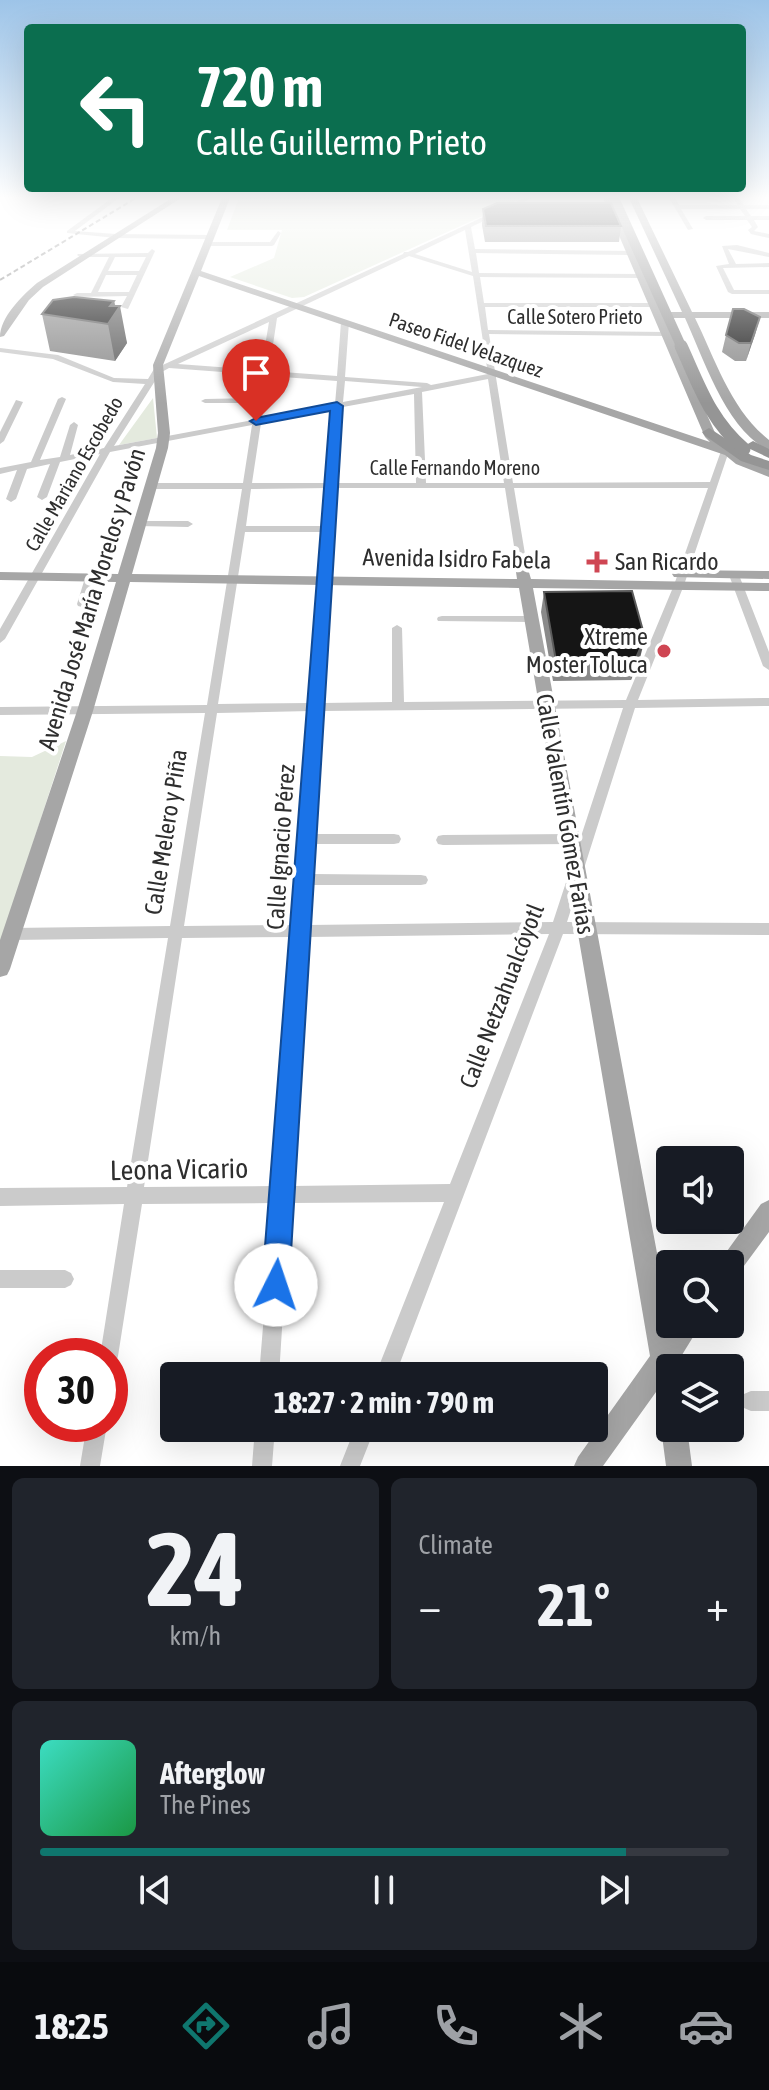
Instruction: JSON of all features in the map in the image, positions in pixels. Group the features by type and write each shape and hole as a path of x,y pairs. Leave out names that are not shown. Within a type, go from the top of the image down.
{"highway":[{"path":"645,266 723,431 769,465"},
{"path":"656,266 729,420 748,447 769,454"},
{"path":"709,432 746,458 769,465"}],"main road":[{"path":"0,324 30,287 66,266"},
{"path":"0,334 33,291 69,266"},
{"name":"Avenida José María Morelos y Pavón","path":"0,969 85,711 152,486 164,439 162,368 198,266"},
{"path":"637,266 709,432 725,451"},
{"path":"666,266 740,419 769,446"},
{"name":"Paseo Fidel Velazquez","path":"196,272 492,375 725,451 769,473"},
{"path":"655,310 681,299"},
{"path":"655,310 690,317 769,317"},
{"path":"665,334 679,327 698,333"},
{"path":"677,363 694,369 714,366"},
{"name":"Avenida Isidro Fabela","path":"0,567 90,578 126,573"},
{"name":"Avenida Isidro Fabela","path":"0,576 38,572 680,579 737,581 769,587"},
{"name":"Avenida Isidro Fabela","path":"737,581 769,575"},
{"name":"Calle Valentín Gómez Farías","path":"524,577 663,1354"},
{"path":"742,1250 769,1212"},
{"path":"587,1466 656,1369"},
{"path":"676,1442 679,1466"}],"street":[{"path":"93,295 107,266"},
{"path":"125,307 144,266"},
{"path":"162,368 378,266"},
{"path":"448,266 475,275 642,276"},
{"name":"Calle Valentín Gómez Farías","path":"474,266 524,577"},
{"path":"719,266 732,292 769,292"},
{"path":"104,273 141,273"},
{"path":"77,295 131,294"},
{"path":"480,305 655,310"},
{"name":"Calle Melero y Piña","path":"112,1338 274,316"},
{"name":"Calle Ignacio Pérez","path":"270,1362 345,322"},
{"name":"Calle Sotero Prieto","path":"485,332 665,334"},
{"path":"0,350 55,357 113,380 149,382"},
{"path":"162,368 409,382 433,387"},
{"name":"Calle Mariano Escobedo","path":"0,639 107,450 149,382 162,368"},
{"path":"0,471 492,375"},
{"path":"216,390 209,401 259,400"},
{"path":"418,390 421,486"},
{"path":"11,499 62,399"},
{"path":"0,441 19,402"},
{"path":"42,497 74,425"},
{"name":"Calle Netzahualcóyotl","path":"390,1362 558,928 630,705 680,579 725,451"},
{"name":"Calle Fernando Moreno","path":"152,486 711,485"},
{"path":"141,524 188,524"},
{"path":"239,529 328,529"},
{"path":"82,604 90,578"},
{"path":"737,581 769,666"},
{"path":"442,619 531,619"},
{"path":"397,628 398,707"},
{"path":"0,711 769,702"},
{"path":"308,839 394,839"},
{"path":"443,840 571,839"},
{"path":"305,879 421,880"},
{"path":"11,934 769,929"},
{"name":"Leona Vicario","path":"0,1197 454,1193"},
{"path":"0,1279 65,1279"},
{"path":"90,1466 94,1442"},
{"path":"262,1466 264,1442"},
{"path":"350,1466 359,1442"}],"shaded area":[{"path":"255,266 371,266 304,297 292,298 230,277"},
{"path":"153,398 157,438 119,445"},
{"path":"66,741 0,945 0,756 32,757"}],"building":[{"path":"74,297 114,301 110,306 120,306 108,324 42,314 53,300"},
{"path":"733,309 744,309 760,317 751,343 739,343 726,335"},
{"path":"632,591 645,638 635,660 556,661 544,592"}],"railway":[{"path":"0,280 23,266"}],"place":[{"name":"San Ricardo","path":"597,562"},
{"name":"Xtreme Moster Toluca","path":"664,651"}],"route":[{"path":"256,421 337,406 276,1285"}]}
